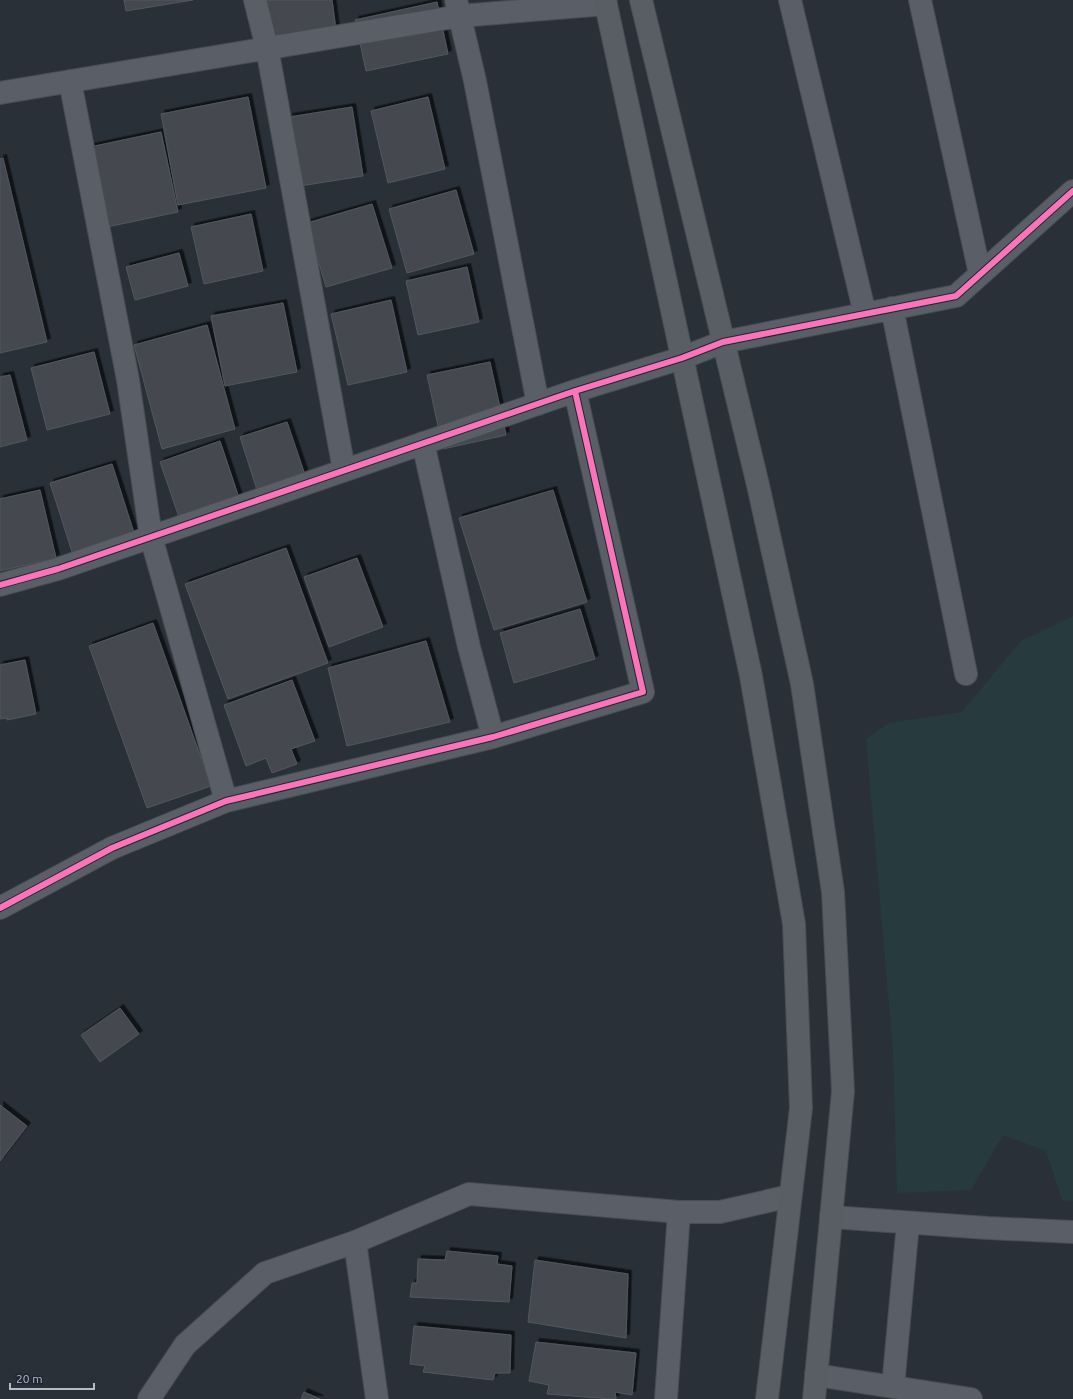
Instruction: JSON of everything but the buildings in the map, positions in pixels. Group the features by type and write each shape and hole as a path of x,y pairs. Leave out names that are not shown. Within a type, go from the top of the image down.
{"main road":[{"path":"641,0 758,484 802,684 833,892 843,1091 814,1399"},
{"path":"606,2 751,676 794,924 801,1108 767,1399"}],"street":[{"path":"255,0 267,48 344,470"},
{"path":"790,0 865,314"},
{"path":"920,0 980,274"},
{"path":"0,93 267,48 458,8 606,2"},
{"path":"458,8 475,81 538,404"},
{"path":"70,81 128,380 151,537 226,801"},
{"path":"0,585 58,569 575,391 682,358 723,342 956,296 1073,191"},
{"path":"892,308 966,674"},
{"path":"0,908 112,848 226,801 493,737 643,692 575,391"},
{"path":"423,443 469,647 493,737"},
{"path":"149,1399 185,1345 265,1273 355,1242 468,1194 679,1212 720,1212 790,1196"},
{"path":"666,1399 679,1212"},
{"path":"831,1217 988,1228 1073,1232"},
{"path":"893,1387 908,1222"},
{"path":"355,1242 376,1399"},
{"path":"816,1375 971,1399"}],"green space":[{"path":"1073,616 1073,1201 1062,1200 1046,1151 1003,1135 971,1190 897,1193 893,1051 866,739 889,723 962,712 1021,641"}],"cycle path":[{"path":"0,585 58,569 575,391 682,358 723,342 956,296 1073,191"},
{"path":"0,908 112,848 226,801 493,737 643,692 575,391"}]}
